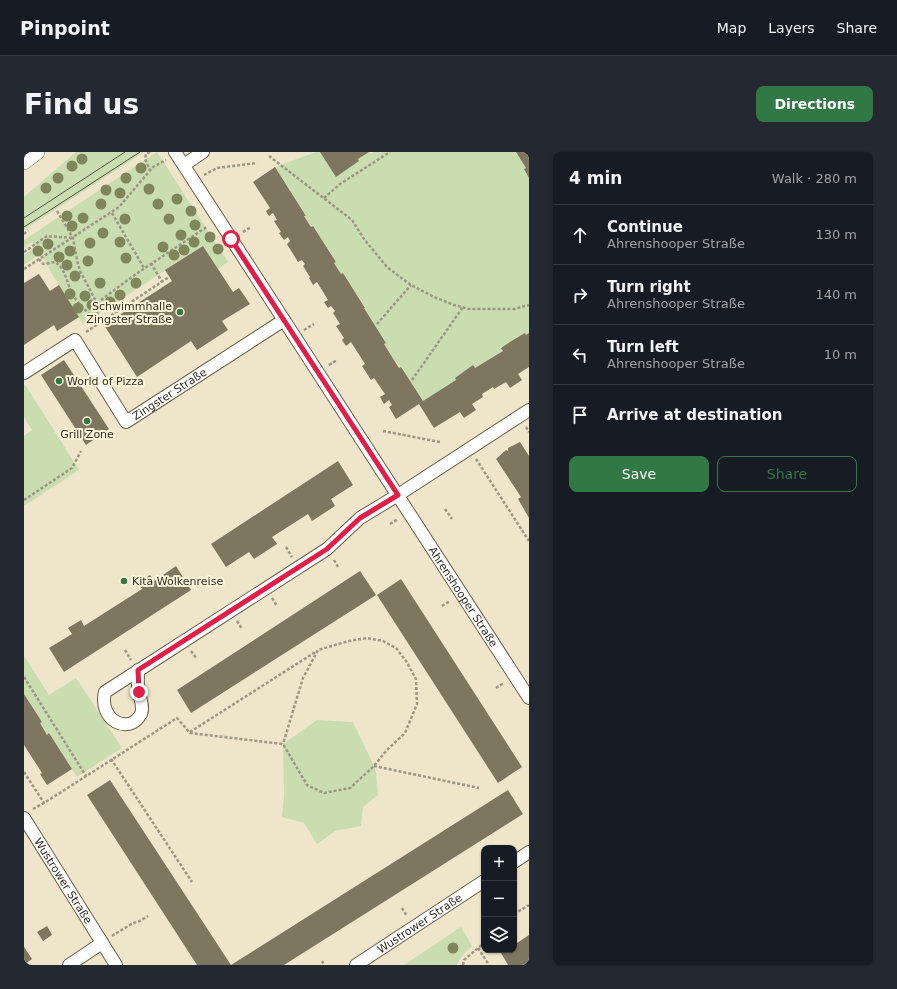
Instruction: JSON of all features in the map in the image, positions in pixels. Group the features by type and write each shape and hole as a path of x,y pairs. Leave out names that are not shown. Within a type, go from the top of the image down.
{"street":[{"path":"24,162 37,152"},
{"path":"184,165 203,152"},
{"name":"Ahrenshooper Straße","path":"171,156 184,165 529,698"},
{"name":"Zingster Straße","path":"24,373 75,340 126,422 284,320"},
{"path":"138,670 327,549 360,518 529,410"},
{"name":"Wustrower Straße","path":"27,814 116,965"},
{"path":"517,860 529,852"},
{"name":"Wustrower Straße","path":"356,965 481,883"},
{"path":"69,965 102,943"}],"path":[{"path":"150,152 146,154 145,159 150,170"},
{"path":"324,198 340,184 390,152"},
{"path":"24,269 119,208 153,167 171,156"},
{"path":"269,156 352,220 364,239 387,267 411,285 434,297 463,307 485,310 514,309 529,305"},
{"path":"209,171 217,168 258,163"},
{"path":"57,211 73,238 80,271 97,303 98,324"},
{"path":"112,213 144,268"},
{"path":"97,303 151,263 209,225"},
{"path":"24,234 28,230"},
{"path":"24,252 47,236 73,238"},
{"path":"39,259 43,264 54,262 60,266 74,296 98,324"},
{"path":"151,263 162,282"},
{"path":"98,324 169,277"},
{"path":"377,324 411,285"},
{"path":"412,380 463,307"},
{"path":"383,431 440,442"},
{"path":"24,500 72,468 80,451"},
{"path":"475,457 529,541"},
{"path":"445,509 452,519"},
{"path":"190,733 318,650 331,645 367,638 383,641 396,648 406,661 416,679 417,704 405,733 386,751 374,766 350,788 324,793 307,785 283,744 303,678 318,650"},
{"path":"24,677 86,776"},
{"path":"27,814 177,718 190,733 283,744"},
{"path":"112,759 192,882"},
{"path":"374,766 479,788"},
{"path":"24,772 44,803"},
{"path":"517,912 529,906"},
{"path":"102,943 133,923 138,922 148,916"},
{"path":"463,965 464,960 481,946"},
{"path":"478,948 489,965"},
{"path":"322,961 324,965"}],"green space":[{"path":"76,152 144,152 24,230 24,197"},
{"path":"157,152 228,262 218,269 203,246 83,324 40,254 24,265 24,255 35,247 32,242 24,248 24,240"},
{"path":"316,152 320,152 337,176 369,152 371,154 374,152 516,152 526,168 524,170 529,178 529,333 526,335 525,333 513,340 503,351 475,368 473,365 455,378 456,380 423,401 384,344 386,342 364,308 365,307 343,273 341,274 334,263 336,262 313,226 311,227 304,216 306,215 275,167"},
{"path":"24,385 79,470 24,506 24,436 32,430 24,417"},
{"path":"24,656 49,695 76,678 122,748 77,777 49,733 47,735 40,723 42,722 24,694"},
{"path":"317,720 353,722 374,766 378,795 363,807 361,826 335,831 317,844 304,823 282,817 284,795 283,744"},
{"path":"461,927 472,946 461,957 457,965 404,965"}],"building":[{"path":"320,152 369,152 336,177"},
{"path":"516,152 529,152 529,178 524,169 526,168"},
{"path":"275,167 306,216 304,216 311,227 313,226 336,262 334,263 341,274 343,273 365,308 386,343 384,344 399,368 401,367 423,401 456,380 455,378 473,365 475,368 503,351 501,348 513,340 525,333 526,335 529,333 529,367 518,374 522,380 510,388 506,382 494,389 493,387 482,394 483,397 472,404 476,410 464,418 460,412 434,428 419,404 396,419 389,407 392,405 389,400 384,404 380,397 385,394 374,378 371,380 362,366 365,364 351,342 346,346 342,340 344,338 336,326 340,324 333,313 335,311 331,306 328,308 324,302 328,300 317,282 313,285 303,266 305,264 302,260 298,262 287,244 290,241 288,237 284,240 279,233 281,232 274,221 277,220 273,213 269,216 266,211 270,208 253,182"},
{"name":"Schwimmhalle Zingster Straße","path":"203,246 233,292 239,288 250,304 222,321 228,330 197,350 191,341 137,377 104,325 172,281 165,270"},
{"path":"39,274 50,291 59,285 79,317 57,331 54,325 24,345 24,283"},
{"path":"64,360 109,429 86,445 41,375"},
{"path":"520,442 529,456 529,518 518,499 521,497 496,459 506,450 508,451 508,448"},
{"path":"338,461 353,485 331,499 335,506 312,521 308,514 272,537 277,544 254,559 249,552 226,567 211,544"},
{"path":"176,566 191,590 64,672 49,648 72,634 68,628 81,620 84,626 142,589 138,583 150,575 154,581"},
{"path":"360,571 376,595 191,713 177,690"},
{"path":"401,579 522,767 498,783 377,595"},
{"path":"24,694 42,722 40,723 47,735 49,733 72,769 47,785 40,774 42,773 24,745"},
{"path":"110,780 231,965 197,965 87,795"},
{"path":"508,790 523,814 284,965 231,965"},
{"path":"47,926 52,935 43,941 37,932"},
{"path":"529,935 529,965 508,965 501,953 517,953 517,943"},
{"path":"24,947 32,959 24,965"}],"tram line":[{"path":"24,218 125,152"},
{"path":"24,227 140,152"}],"place":[{"name":"Schwimmhalle Zingster Straße","path":"180,312"},
{"name":"World of Pizza","path":"59,381"},
{"name":"Grill Zone","path":"87,421"},
{"name":"Kita Wolkenreise","path":"124,581"}],"route":[{"path":"139,692 138,670 327,549 360,518 398,495 231,239"}]}
